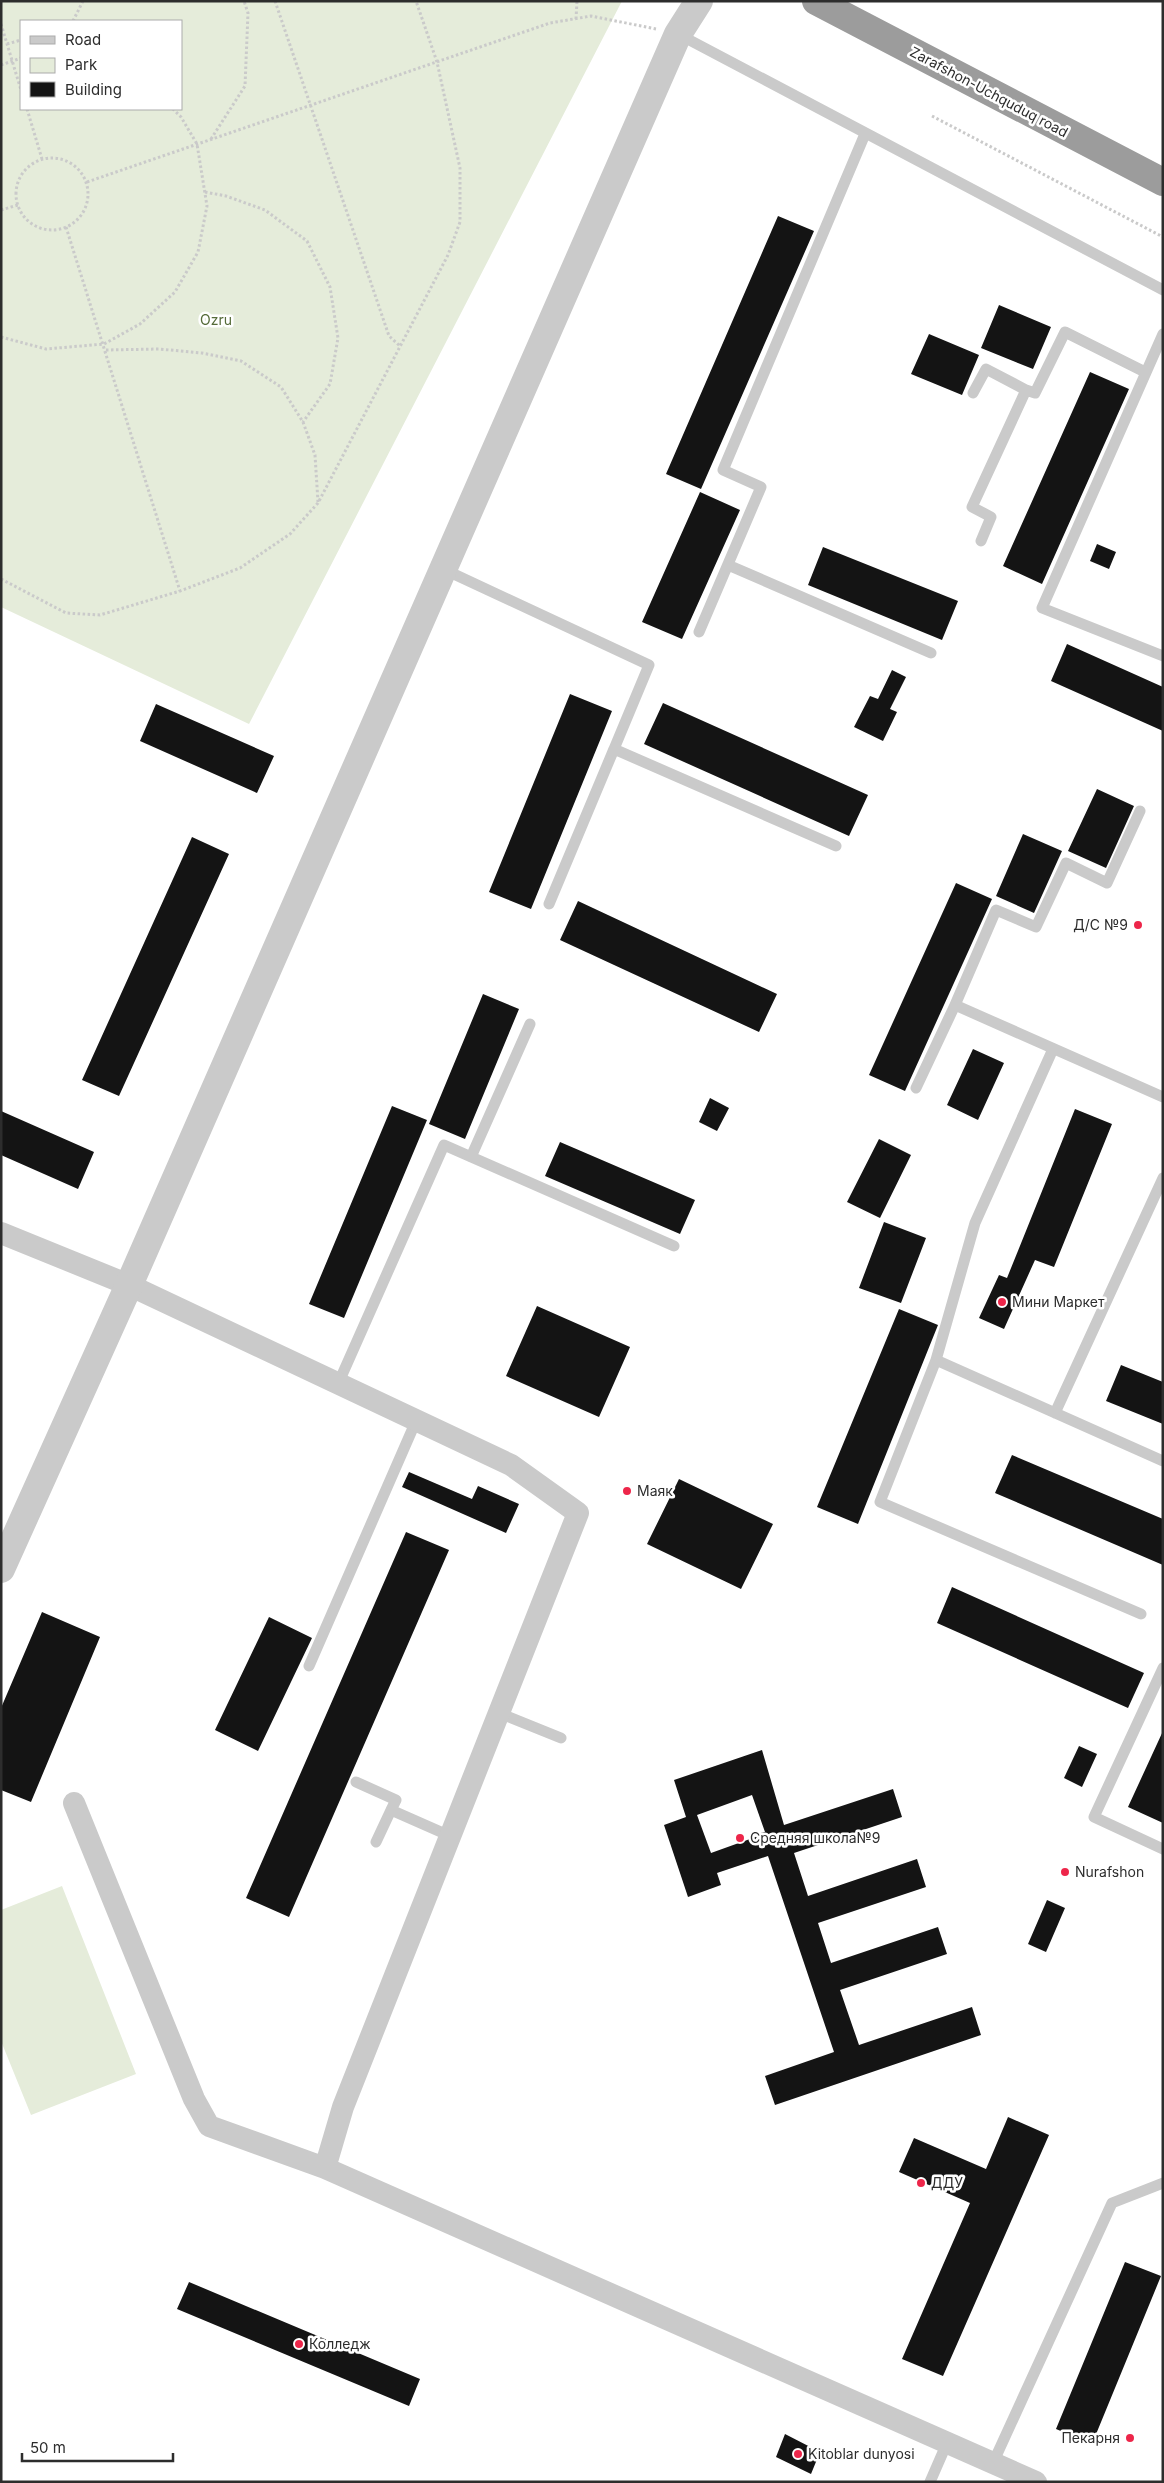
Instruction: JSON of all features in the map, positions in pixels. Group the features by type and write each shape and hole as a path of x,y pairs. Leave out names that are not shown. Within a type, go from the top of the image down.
{"highway":[{"name":"Zarafshon-Uchquduq road","path":"816,1 1163,182"}],"street":[{"path":"1,1569 129,1286 678,34 699,1"},
{"path":"1,1233 129,1286 511,1465 578,1513 343,2107 325,2168"},
{"path":"74,1802 194,2099 209,2126 325,2168 1036,2482"}],"lane":[{"path":"678,34 1163,290"},
{"path":"699,632 761,487 723,470 865,134"},
{"path":"973,393 986,369 1034,393 1065,332 1145,372"},
{"path":"1163,334 1042,608 1163,656"},
{"path":"981,541 991,517 972,507 1026,390"},
{"path":"728,565 931,654"},
{"path":"443,569 649,665 549,904"},
{"path":"614,749 836,846"},
{"path":"916,1088 996,910 1036,927 1066,863 1107,883 1140,811"},
{"path":"954,1005 1163,1097"},
{"path":"471,1157 530,1024"},
{"path":"1053,1049 975,1223 936,1360 880,1502 1141,1614"},
{"path":"338,1384 444,1145 674,1246"},
{"path":"1055,1413 1163,1178"},
{"path":"936,1360 1163,1461"},
{"path":"309,1666 416,1420"},
{"path":"1163,1668 1094,1817 1163,1849"},
{"path":"499,1713 560,1738"},
{"path":"356,1782 396,1800 376,1842"},
{"path":"391,1810 450,1836"},
{"path":"993,2463 1112,2204 1163,2183"},
{"path":"930,2482 947,2443"}],"path":[{"path":"74,20 83,1"},
{"path":"210,140 245,86 248,13 244,1"},
{"path":"275,1 309,106 389,336 400,346"},
{"path":"1,579 66,613 100,615 180,591 240,568 290,534 318,503 448,255 460,222 460,168 437,62 416,1"},
{"path":"576,19 577,1"},
{"path":"87,182 550,23 591,16 678,34"},
{"path":"1,24 20,87"},
{"path":"7,44 20,40"},
{"path":"1,64 12,59 20,58"},
{"path":"27,110 42,159"},
{"path":"1,337 46,348 104,344 140,324 175,292 198,252 207,206 197,144 182,118 174,110"},
{"path":"932,116 1163,237"},
{"path":"42,159 64,159 82,172 87,182 88,193 83,213 66,227 55,230 32,224 23,215 18,205 16,193 18,182 23,172 32,164 42,159"},
{"path":"205,192 226,196 265,210 308,240 330,288 338,338 330,384 303,422"},
{"path":"1,210 18,205"},
{"path":"66,227 180,591"},
{"path":"106,350 159,349 202,353 241,361 281,387 303,422 314,455 318,503"}],"green space":[{"name":"Ozru","path":"1,1 622,1 249,724 1,607"},
{"path":"62,1886 136,2074 31,2115 1,2041 1,1910"}],"building":[{"path":"778,216 814,231 701,489 666,474"},
{"path":"999,305 1051,327 1033,369 981,348"},
{"path":"929,334 979,355 962,395 911,374"},
{"path":"1090,372 1129,389 1042,584 1003,566"},
{"path":"700,492 740,510 682,639 642,622"},
{"path":"1097,544 1116,552 1109,569 1090,561"},
{"path":"823,547 958,601 942,640 808,585"},
{"path":"1067,644 1163,687 1163,731 1051,681"},
{"path":"892,670 906,677 890,709 897,712 883,741 854,727 870,696 878,699"},
{"path":"570,694 612,711 531,909 489,892"},
{"path":"663,703 868,795 849,836 644,744"},
{"path":"156,704 274,756 257,793 140,741"},
{"path":"1097,789 1134,806 1106,868 1068,851"},
{"path":"1023,834 1062,851 1034,913 996,896"},
{"path":"192,837 229,854 119,1096 82,1080"},
{"path":"956,883 992,899 905,1091 869,1075"},
{"path":"578,901 777,994 759,1032 560,940"},
{"path":"483,994 519,1009 465,1139 429,1124"},
{"path":"973,1049 1004,1063 978,1120 947,1105"},
{"path":"710,1098 729,1108 717,1131 699,1122"},
{"path":"392,1106 427,1120 344,1318 309,1304"},
{"path":"1075,1109 1112,1124 1054,1267 1035,1260 1004,1329 979,1318 999,1275 1007,1278"},
{"path":"1,1111 94,1152 78,1189 1,1155"},
{"path":"879,1139 911,1155 880,1218 847,1202"},
{"path":"560,1142 695,1200 680,1234 545,1176"},
{"path":"884,1222 926,1238 901,1303 859,1288"},
{"path":"537,1306 630,1347 599,1417 506,1376"},
{"path":"899,1309 938,1325 858,1524 817,1507"},
{"path":"1121,1365 1163,1382 1163,1424 1106,1401"},
{"path":"1012,1455 1163,1519 1163,1565 995,1493"},
{"path":"409,1472 472,1499 478,1486 519,1504 506,1533 402,1487"},
{"path":"679,1479 773,1524 741,1589 647,1544"},
{"path":"406,1532 449,1550 289,1917 246,1898"},
{"path":"952,1587 1144,1673 1128,1708 937,1623"},
{"path":"42,1612 100,1637 31,1802 1,1790 1,1708"},
{"path":"269,1617 312,1638 258,1751 215,1730"},
{"path":"1163,1731 1163,1823 1128,1807"},
{"path":"1079,1746 1097,1754 1082,1787 1064,1778"},
{"path":"762,1750 784,1825 893,1789 902,1817 794,1853 808,1896 917,1859 926,1887 818,1923 831,1963 938,1927 947,1954 840,1990 859,2045 972,2007 981,2035 775,2105 765,2076 834,2052 768,1856 717,1873 721,1885 688,1897 664,1825 686,1817 674,1780","holes":["752,1795 765,1832 711,1853 697,1815"]},
{"path":"1047,1900 1065,1908 1046,1952 1028,1944"},
{"path":"1008,2117 1049,2135 943,2376 902,2359 970,2203 899,2172 914,2138 986,2169"},
{"path":"1125,2262 1161,2276 1092,2444 1056,2429"},
{"name":"Колледж","path":"189,2282 420,2379 409,2406 177,2309"},
{"name":"Kitoblar dunyosi","path":"785,2434 820,2452 811,2474 776,2457"}],"place":[{"name":"Д/С №9","path":"1138,925"},
{"name":"Мини Маркет","path":"1002,1302"},
{"name":"Маяк","path":"627,1491"},
{"name":"Средняя школа№9","path":"740,1838"},
{"name":"Nurafshon","path":"1065,1872"},
{"name":"ДДУ","path":"921,2183"},
{"name":"Колледж","path":"299,2344"},
{"name":"Пекарня","path":"1130,2438"},
{"name":"Kitoblar dunyosi","path":"798,2454"}]}
